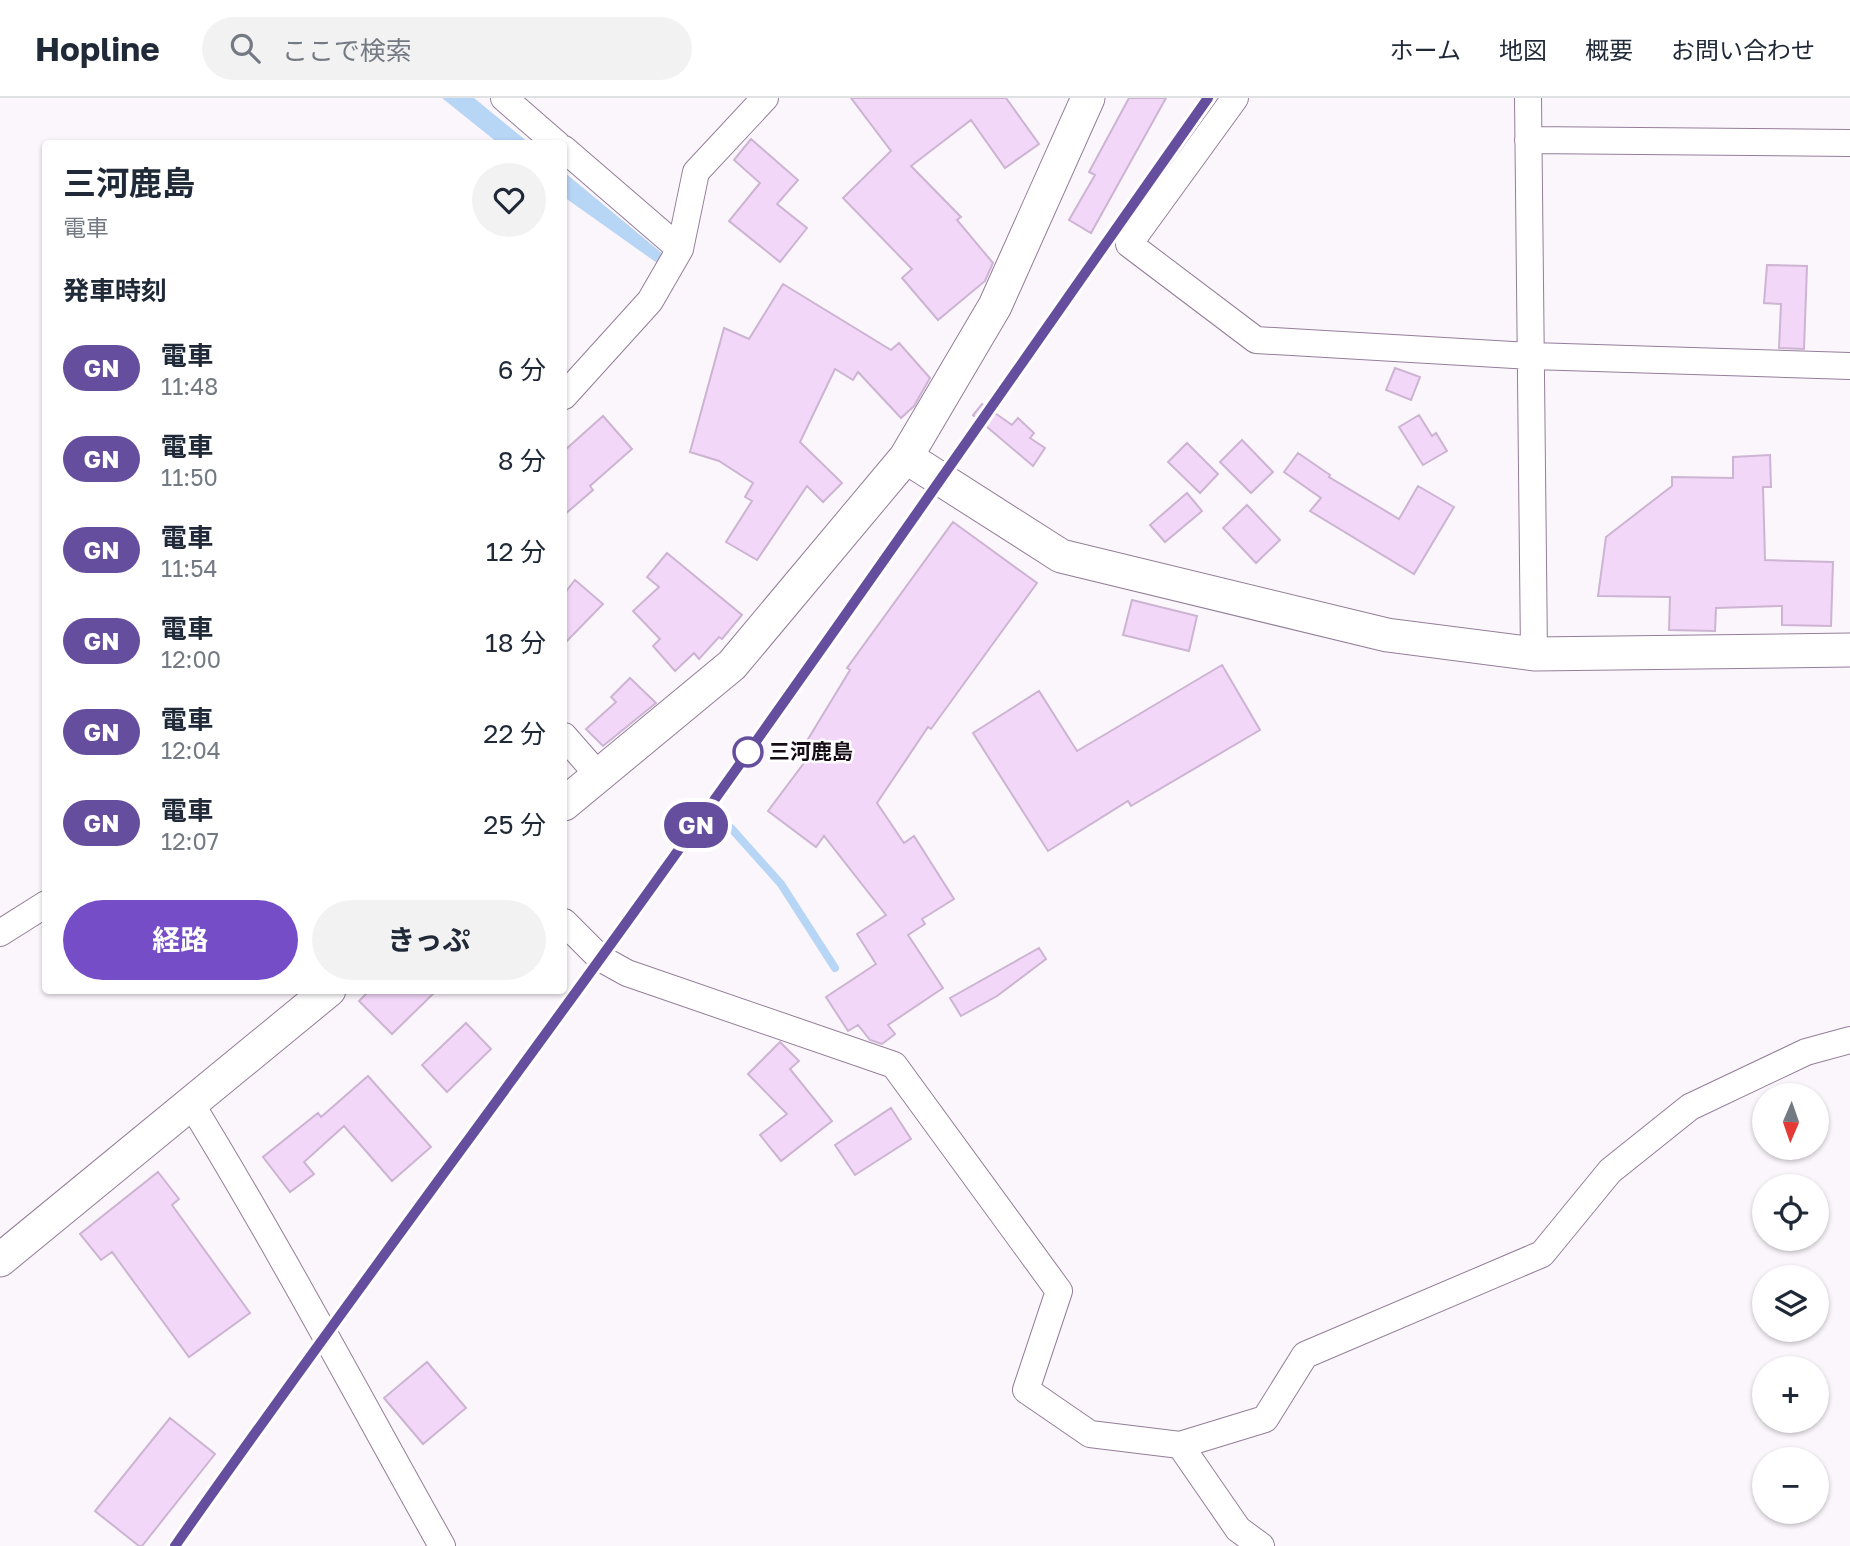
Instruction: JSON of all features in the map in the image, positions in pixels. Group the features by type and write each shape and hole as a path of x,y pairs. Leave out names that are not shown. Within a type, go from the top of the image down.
{"street":[{"path":"504,98 552,140"},
{"path":"567,393 650,301 680,248 696,172 765,98"},
{"path":"567,802 732,665 906,457 995,306 1088,98"},
{"path":"1235,98 1129,244 1256,340 1532,356 1850,366"},
{"path":"1528,98 1534,654"},
{"path":"1528,140 1850,143"},
{"path":"567,152 680,248"},
{"path":"906,457 1061,556 1387,635 1534,654 1850,650"},
{"path":"567,739 599,776"},
{"path":"0,933 42,907"},
{"path":"567,925 600,958 627,973 894,1065 1059,1291 1026,1390 1090,1434 1180,1445 1265,1419 1305,1355 1542,1254 1610,1171 1690,1107 1806,1052 1850,1040"},
{"path":"0,1260 324,994"},
{"path":"190,1102 264,1223 323,1335 442,1546"},
{"path":"1180,1445 1238,1528 1261,1546"}],"water":[{"path":"442,98 474,98 525,140 494,140"},
{"path":"567,174 663,254 657,263 567,199"}],"building":[{"path":"851,98 1006,98 1039,144 1005,168 971,120 911,166 961,217 957,220 993,263 985,281 938,320 902,278 912,269 843,198 891,151"},
{"path":"1129,98 1166,98 1091,233 1069,220 1095,175 1089,172"},
{"path":"751,139 798,180 777,204 807,228 780,262 729,221 760,183 734,160"},
{"path":"1767,265 1807,266 1804,349 1779,348 1781,304 1764,303"},
{"path":"783,284 891,350 899,343 930,378 914,406 901,418 858,372 853,380 835,369 800,442 842,483 823,502 807,486 757,560 726,542 752,501 745,497 753,483 719,461 690,452 724,328 749,339"},
{"path":"1395,368 1420,377 1411,400 1386,390"},
{"path":"982,404 1012,425 1018,418 1034,433 1030,438 1045,448 1033,466 973,415"},
{"path":"1419,415 1432,436 1436,433 1447,451 1423,465 1399,427"},
{"path":"603,416 632,449 590,486 593,490 567,512 567,448"},
{"path":"1242,440 1273,472 1251,493 1220,462"},
{"path":"1187,443 1218,474 1200,493 1168,462"},
{"path":"1298,453 1330,475 1329,477 1399,519 1418,486 1454,507 1414,574 1310,511 1321,498 1284,472"},
{"path":"1770,455 1771,487 1763,487 1765,560 1833,562 1831,626 1782,625 1782,606 1716,608 1715,631 1669,630 1670,597 1598,596 1606,537 1672,486 1672,477 1733,478 1733,457"},
{"path":"1187,493 1202,511 1165,542 1150,525"},
{"path":"1247,505 1280,540 1256,563 1223,528"},
{"path":"953,522 1037,583 931,729 928,727 877,803 904,843 914,836 954,899 922,919 925,924 908,935 943,988 888,1025 895,1034 882,1044 870,1040 858,1025 848,1031 826,997 876,964 857,934 886,915 824,836 816,847 768,811 807,759 799,754 850,670 847,668"},
{"path":"667,553 742,615 722,639 719,637 699,659 694,653 675,671 653,646 660,639 633,611 659,587 647,577"},
{"path":"575,580 603,604 567,641 567,590"},
{"path":"1132,600 1197,616 1189,651 1123,635"},
{"path":"1222,665 1260,730 1131,806 1128,801 1048,851 973,733 1039,691 1077,751"},
{"path":"630,678 656,703 603,746 586,729 616,702 611,697"},
{"path":"1039,948 1046,959 997,996 961,1016 950,998"},
{"path":"366,994 433,994 392,1034 359,1001"},
{"path":"466,1023 491,1049 447,1092 422,1065"},
{"path":"780,1042 799,1061 790,1069 832,1121 781,1161 760,1135 787,1114 748,1074"},
{"path":"368,1076 431,1147 392,1181 344,1126 304,1162 314,1174 290,1192 263,1157 318,1113 321,1117"},
{"path":"891,1108 911,1139 855,1175 835,1145"},
{"path":"158,1172 179,1199 172,1205 250,1313 189,1357 112,1252 101,1260 80,1234"},
{"path":"427,1362 466,1408 423,1444 384,1398"},
{"path":"170,1418 215,1454 142,1546 139,1546 95,1511"}],"waterway":[{"path":"731,828 781,884 835,968"}],"railway":[{"path":"176,1546 323,1335 663,872 852,607 1208,98"}],"train":[{"name":"GN","path":"175,1546 323,1335 647,894 852,607 1208,98"}],"place":[{"name":"三河鹿島","path":"748,752"}]}
